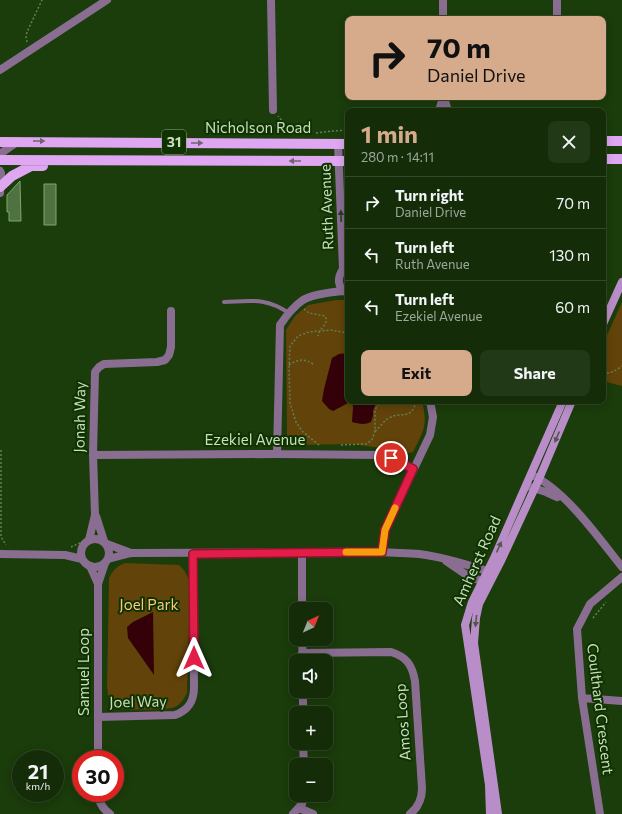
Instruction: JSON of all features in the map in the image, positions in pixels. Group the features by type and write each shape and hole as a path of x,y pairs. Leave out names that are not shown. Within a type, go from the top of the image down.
{"main road":[{"path":"606,141 622,141"},
{"name":"Nicholson Road","path":"0,142 343,144"},
{"path":"606,159 622,159"},
{"name":"31","path":"0,160 343,161"},
{"path":"0,187 12,176 31,166 167,166 180,161"},
{"path":"606,317 622,282"},
{"name":"Amherst Road","path":"498,814 474,643 476,618 485,583 494,558 531,488 568,404"},
{"name":"Amherst Road","path":"485,583 472,602 465,624 489,785 490,814"}],"street":[{"path":"0,70 107,0"},
{"path":"271,0 272,110"},
{"path":"443,0 443,16"},
{"path":"557,0 557,16"},
{"path":"0,154 18,141"},
{"name":"Ruth Avenue","path":"338,281 345,268 343,144"},
{"path":"0,171 0,193"},
{"path":"326,293 338,281 340,286 345,291"},
{"path":"277,454 280,325 289,313 304,299 326,293 345,292"},
{"name":"Jonah Way","path":"87,540 95,515 95,372 99,366 104,364 157,362 165,360 169,355 171,347 171,311"},
{"path":"382,552 385,530 430,435 433,417 431,404"},
{"name":"Ezekiel Avenue","path":"94,455 379,455 391,458 413,469"},
{"path":"536,477 574,507 622,567"},
{"path":"531,488 546,492 565,501"},
{"name":"Jonah Way","path":"95,515 105,542"},
{"path":"82,559 81,554 84,543 87,540 94,538 131,553"},
{"path":"105,542 110,554 107,561"},
{"path":"0,554 67,551 82,548"},
{"path":"67,551 82,559 90,566 95,567 107,561 131,553 193,554 382,552 420,554 442,558 490,572"},
{"path":"302,552 302,602"},
{"name":"Joel Way","path":"98,717 175,715 185,711 192,702 194,696 193,554"},
{"path":"442,558 465,574 485,583"},
{"name":"Samuel Loop","path":"98,750 98,584 107,561"},
{"name":"Samuel Loop","path":"90,566 98,584"},
{"name":"Coulthard Crescent","path":"600,814 582,698 577,629 590,604 622,578"},
{"name":"Amos Loop","path":"333,655 391,652 398,654 413,670 415,681 422,796 419,804 410,814"},
{"path":"582,698 622,701"},
{"path":"100,802 110,814"},
{"path":"296,811 302,802"},
{"path":"296,811 313,814"}],"lane":[{"path":"224,302 261,301 276,305 289,313"}],"path":[{"path":"32,50 27,42 27,32 42,0"},
{"path":"267,135 267,126 280,125 283,122 272,110"},
{"path":"300,303 309,313 325,316 327,320 326,323 318,336"},
{"path":"319,446 302,431 296,422 290,403 290,346 298,336 308,332 331,330 345,332"},
{"path":"289,365 296,360 302,360 314,365"},
{"path":"606,373 613,372 622,366"},
{"path":"341,445 366,444 372,440 375,432 375,410 378,404"},
{"path":"375,432 388,418 408,414 414,409 415,404"},
{"path":"1,450 1,537 3,542 11,548"},
{"path":"67,551 87,540"},
{"path":"592,621 610,599"}],"green space":[{"path":"336,300 345,300 345,404 423,404 425,416 424,428 413,452 400,455 381,448 352,444 295,445 287,437 286,330 295,316 308,305"},
{"path":"622,302 622,386 606,382 606,337"},
{"name":"Joel Park","path":"125,563 179,565 185,572 188,579 190,585 187,693 182,701 175,707 150,710 123,709 115,705 109,697 107,687 109,578 120,565"}],"shaded area":[{"path":"345,353 345,404 346,404 333,411 329,409 322,401 332,358 339,354"},
{"path":"352,404 376,404 371,422 362,424 352,422"},
{"path":"153,612 154,675 128,638 127,627 133,622"}],"building":[{"path":"20,181 21,221 9,221 9,212 7,212 7,195"},
{"path":"44,184 56,184 56,225 44,225"}],"slow traffic":[{"path":"346,552 382,552 385,530 395,508"}],"route":[{"path":"194,658 193,554 382,552 385,530 413,469 391,458"}]}
